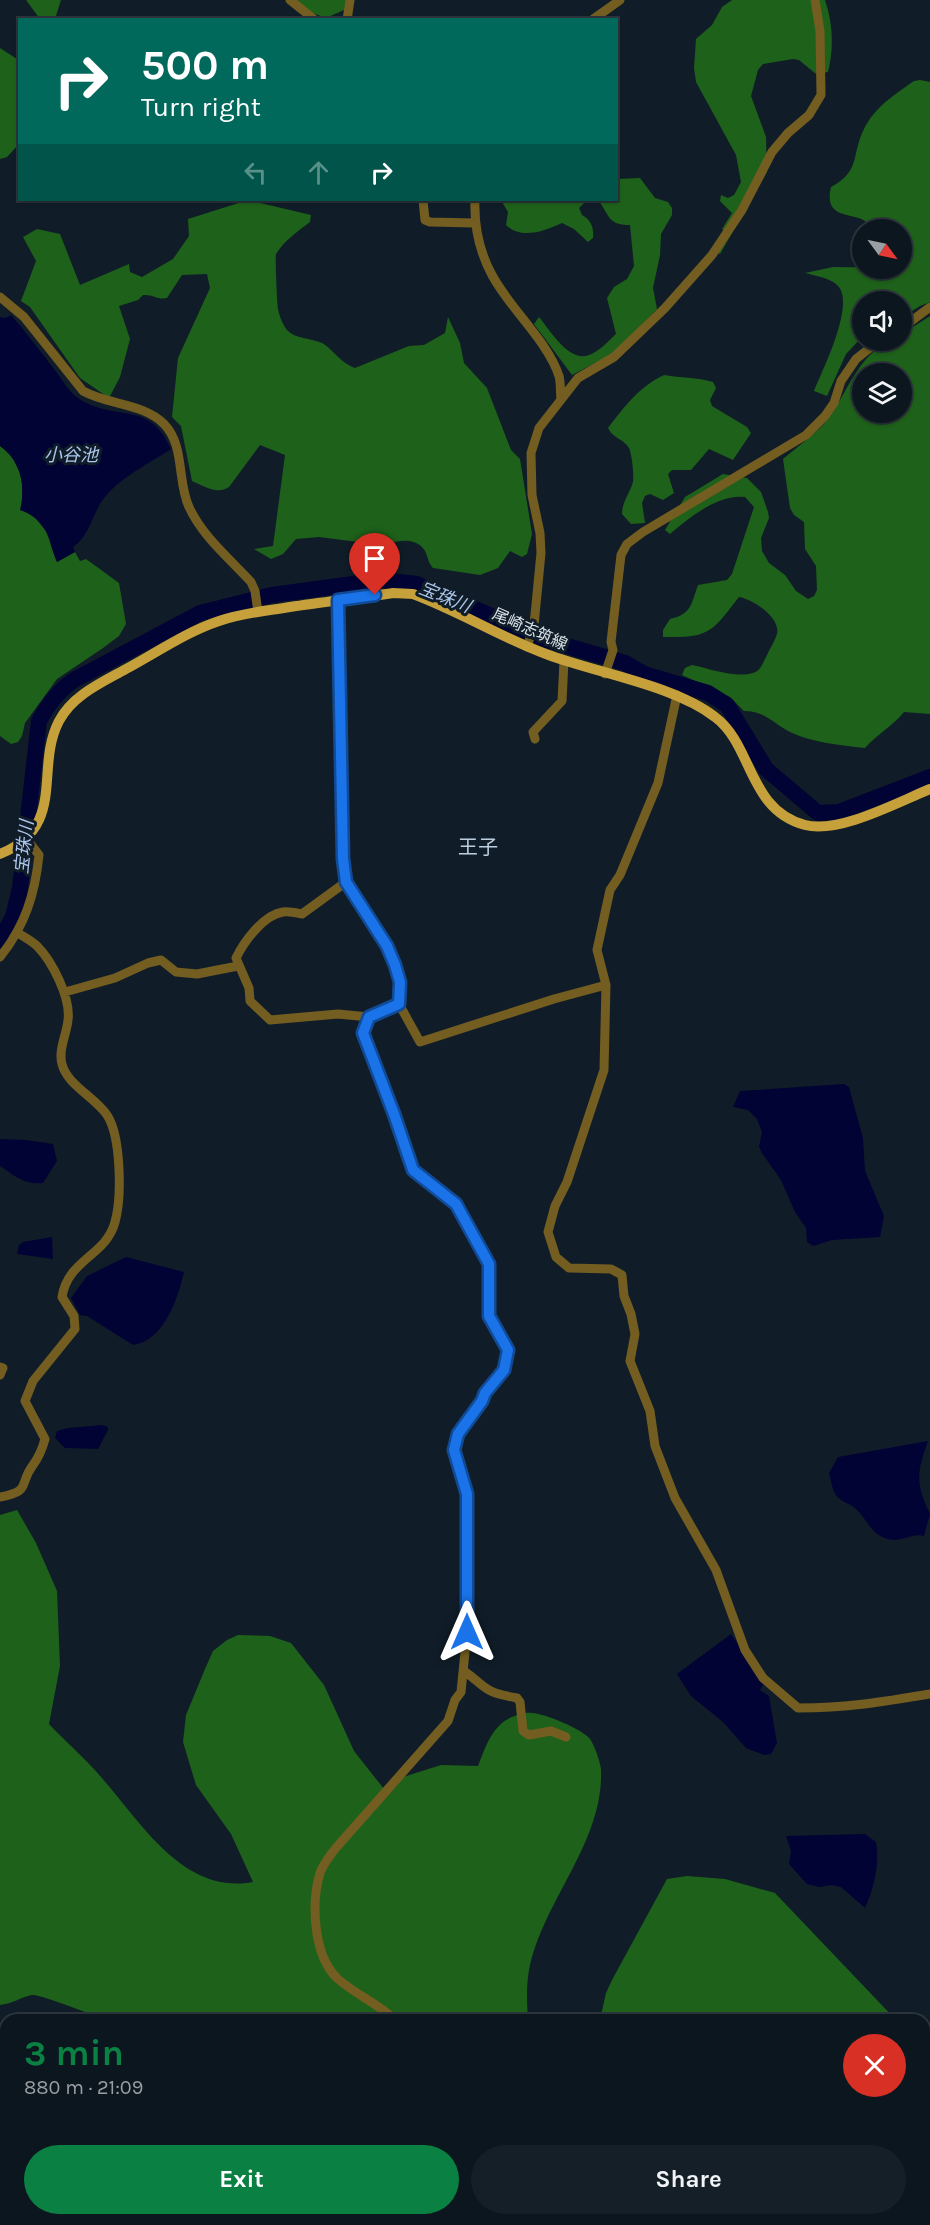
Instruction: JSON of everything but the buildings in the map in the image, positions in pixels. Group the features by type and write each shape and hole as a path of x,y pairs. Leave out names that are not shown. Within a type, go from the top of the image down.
{"main road":[{"name":"尾崎志筑線","path":"0,854 26,843 45,802 53,736 59,721 72,703 92,688 219,621 257,610 393,593 413,594 564,661 606,669 677,695 717,718 728,731 770,804 795,822 819,827 841,823 930,789"}],"street":[{"path":"290,0 312,18"},
{"path":"347,18 350,0"},
{"path":"594,18 620,0"},
{"path":"528,644 534,626 541,553 540,533 532,495 531,453 539,428 578,378 614,357 664,308 712,255 742,210 772,152 788,133 809,115 821,95 820,31 815,0"},
{"path":"423,201 425,220 474,223"},
{"path":"475,201 474,223 478,243 493,276 548,356 559,376 561,399"},
{"path":"0,297 24,317 83,391 95,398 151,414 165,425 176,448 187,504 196,520 252,582 257,610"},
{"path":"912,320 930,307"},
{"path":"606,669 613,650 611,642 621,555 627,544 668,515 806,435 830,409 841,381 856,358 865,351"},
{"path":"338,600 343,859 346,882 387,946 400,982 399,1004 420,1042 554,999 606,985"},
{"path":"535,740 533,732 562,701 564,661"},
{"path":"677,695 658,783 620,875 610,890 597,950 606,985 604,1070 567,1182 555,1206 548,1232 556,1257 570,1268 577,1270 610,1269 622,1275 624,1296 635,1334 630,1361 650,1411 655,1446 675,1498 716,1570 745,1650 763,1678 798,1708 861,1706 930,1694"},
{"path":"0,957 18,933 28,912 36,885 39,855 26,843"},
{"path":"346,882 302,914 283,911 265,921 241,948 236,958 249,988 250,1001 270,1020 338,1014 369,1017 399,1004"},
{"path":"0,1497 14,1495 24,1488 32,1466 39,1460 45,1439 25,1401 33,1381 75,1329 74,1316 62,1298 64,1283 72,1271 110,1234 115,1223 121,1194 112,1127 106,1114 66,1073 61,1064 69,1017 65,992 37,946 18,933"},
{"path":"65,992 115,978 148,963 161,960 176,972 197,974 238,966"},
{"path":"369,1017 364,1025 364,1040 386,1092 413,1170 456,1204 489,1264 489,1316 508,1350 504,1370 485,1393 482,1401 458,1434 454,1450 467,1494 467,1632 461,1692 448,1721 335,1849 321,1870 316,1891 319,1942 334,1975 387,2014"},
{"path":"0,1367 3,1368 0,1375"},
{"path":"464,1671 493,1694 517,1698 520,1702 523,1731 528,1735 551,1731 566,1737"}],"green space":[{"path":"26,0 61,0 55,18 39,18"},
{"path":"293,0 346,0 344,10 326,18 313,13"},
{"path":"732,0 825,0 830,18 832,45 828,72 816,74 799,60 793,59 763,64 758,70 751,96 766,137 767,172 720,254 718,253 728,234 722,229 732,213 720,201 721,195 728,198 734,195 741,182 736,155 696,82 694,68 696,39 712,25 722,7"},
{"path":"0,48 18,60 18,145 7,157 0,159"},
{"path":"914,81 930,82 930,302 912,311 912,291 852,291 852,348 846,354 827,396 814,391 836,338 843,309 843,296 839,287 832,281 805,273 833,267 852,267 852,279 912,279 912,219 861,219 838,212 832,207 830,199 831,187 847,175 854,162 860,138 868,121 886,102"},
{"path":"640,178 655,198 668,202 672,208 672,215 661,234 660,255 653,288 657,309 614,353 572,375 534,324 539,317 567,350 582,356 597,351 616,334 607,298 614,287 627,279 634,266 630,225 613,221 599,201 618,201 618,179"},
{"path":"245,201 311,215 310,222 296,232 276,254 280,317 290,333 322,343 344,362 355,368 409,346 424,345 445,333 448,317 460,343 464,363 487,388 511,450 520,459 532,534 527,554 522,557 510,551 498,568 480,575 433,568 425,551 414,542 389,543 388,550 383,553 374,544 319,537 296,539 283,554 271,559 254,549 273,546 285,455 260,445 229,487 220,490 210,489 192,481 181,426 172,417 178,358 210,288 207,274 182,275 167,298 143,295 138,300 119,306 130,339 120,377 109,398 80,378 30,307 21,301 36,261 23,237 37,229 60,234 80,285 129,264 130,272 142,277 173,259 189,236 188,219"},
{"path":"502,201 586,201 579,208 591,224 593,238 588,242 574,229 562,223 533,233 512,230 506,225 508,212"},
{"path":"930,316 930,714 904,712 865,748 827,743 799,736 763,715 744,711 730,697 682,675 685,668 692,665 738,674 753,673 758,670 775,639 777,628 775,622 758,605 739,597 715,625 701,634 663,637 663,630 670,619 687,611 698,585 727,580 732,574 754,507 745,497 725,499 715,503 695,514 670,534 665,530 685,497 723,474 747,478 761,492 769,518 761,538 762,551 769,563 785,575 796,591 808,599 814,596 817,590 816,566 805,549 804,522 794,515 790,508 783,459 828,419 852,380 852,423 912,423 912,363 864,363 875,351 912,351 912,328"},
{"path":"664,375 713,382 716,388 710,400 712,406 747,427 751,433 733,460 709,449 691,470 672,470 668,474 674,493 663,500 650,494 645,496 642,503 645,523 631,524 622,514 623,505 633,482 630,451 627,445 612,434 608,428 640,391"},
{"path":"0,446 11,454 22,477 22,502 50,536 57,562 75,552 80,561 86,559 119,583 126,624 119,636 57,679 25,723 18,742 11,744 0,736"},
{"path":"17,1510 36,1543 57,1591 60,1666 49,1724 95,1770 166,1851 185,1866 205,1877 228,1883 253,1882 231,1834 196,1785 183,1742 186,1715 213,1651 238,1635 270,1636 291,1643 324,1685 354,1751 384,1789 403,1777 441,1765 478,1766 487,1743 497,1727 521,1714 532,1713 554,1719 586,1735 594,1746 601,1769 599,1796 593,1822 583,1847 536,1944 528,1976 528,2014 92,2014 37,1995 0,2005 0,1515"},
{"path":"687,1876 725,1879 775,1893 890,2014 601,2014 606,1993 612,1980 667,1879"}],"water":[{"name":"小谷池","path":"11,315 74,395 91,405 141,417 152,423 162,433 171,449 127,477 112,490 101,503 83,537 73,547 75,552 57,562 49,537 42,525 30,514 20,510 22,483 20,475 13,459 0,446 0,317 6,318"},
{"path":"844,1084 849,1087 863,1138 865,1171 884,1216 880,1237 832,1240 813,1246 807,1242 806,1228 795,1212 781,1180 759,1147 762,1132 757,1119 748,1110 733,1107 740,1091"},
{"path":"0,1139 53,1144 57,1161 43,1183 25,1181 0,1166"},
{"path":"52,1237 53,1259 17,1254 19,1245 23,1242"},
{"path":"126,1257 184,1272 168,1317 153,1336 133,1345 87,1316 80,1315 71,1298 87,1276"},
{"path":"102,1425 108,1427 108,1430 98,1449 65,1448 55,1438 57,1431"},
{"path":"928,1441 919,1477 922,1494 930,1514 924,1536 886,1539 871,1528 855,1508 838,1497 829,1473 838,1457"},
{"path":"731,1634 764,1683 760,1690 769,1696 777,1743 771,1754 764,1755 746,1748 723,1722 691,1696 677,1674"},
{"path":"865,1834 876,1842 877,1867 865,1908 841,1887 832,1885 819,1887 807,1884 789,1864 791,1851 786,1836"}],"waterway":[{"name":"宝珠川","path":"0,940 13,917 20,888 39,721 54,698 74,680 200,613 272,595 382,580 417,584 547,640 625,663 644,674 708,693 727,705 766,769 818,813 839,812 930,777"}],"district":[{"name":"王子","path":"478,847"}],"route":[{"path":"375,595 338,600 343,859 346,882 387,946 400,982 399,1004 369,1017 364,1025 364,1040 382,1081 413,1170 456,1204 489,1264 489,1316 508,1350 504,1370 485,1393 482,1401 458,1434 454,1450 467,1494 465,1542 467,1632"}]}
